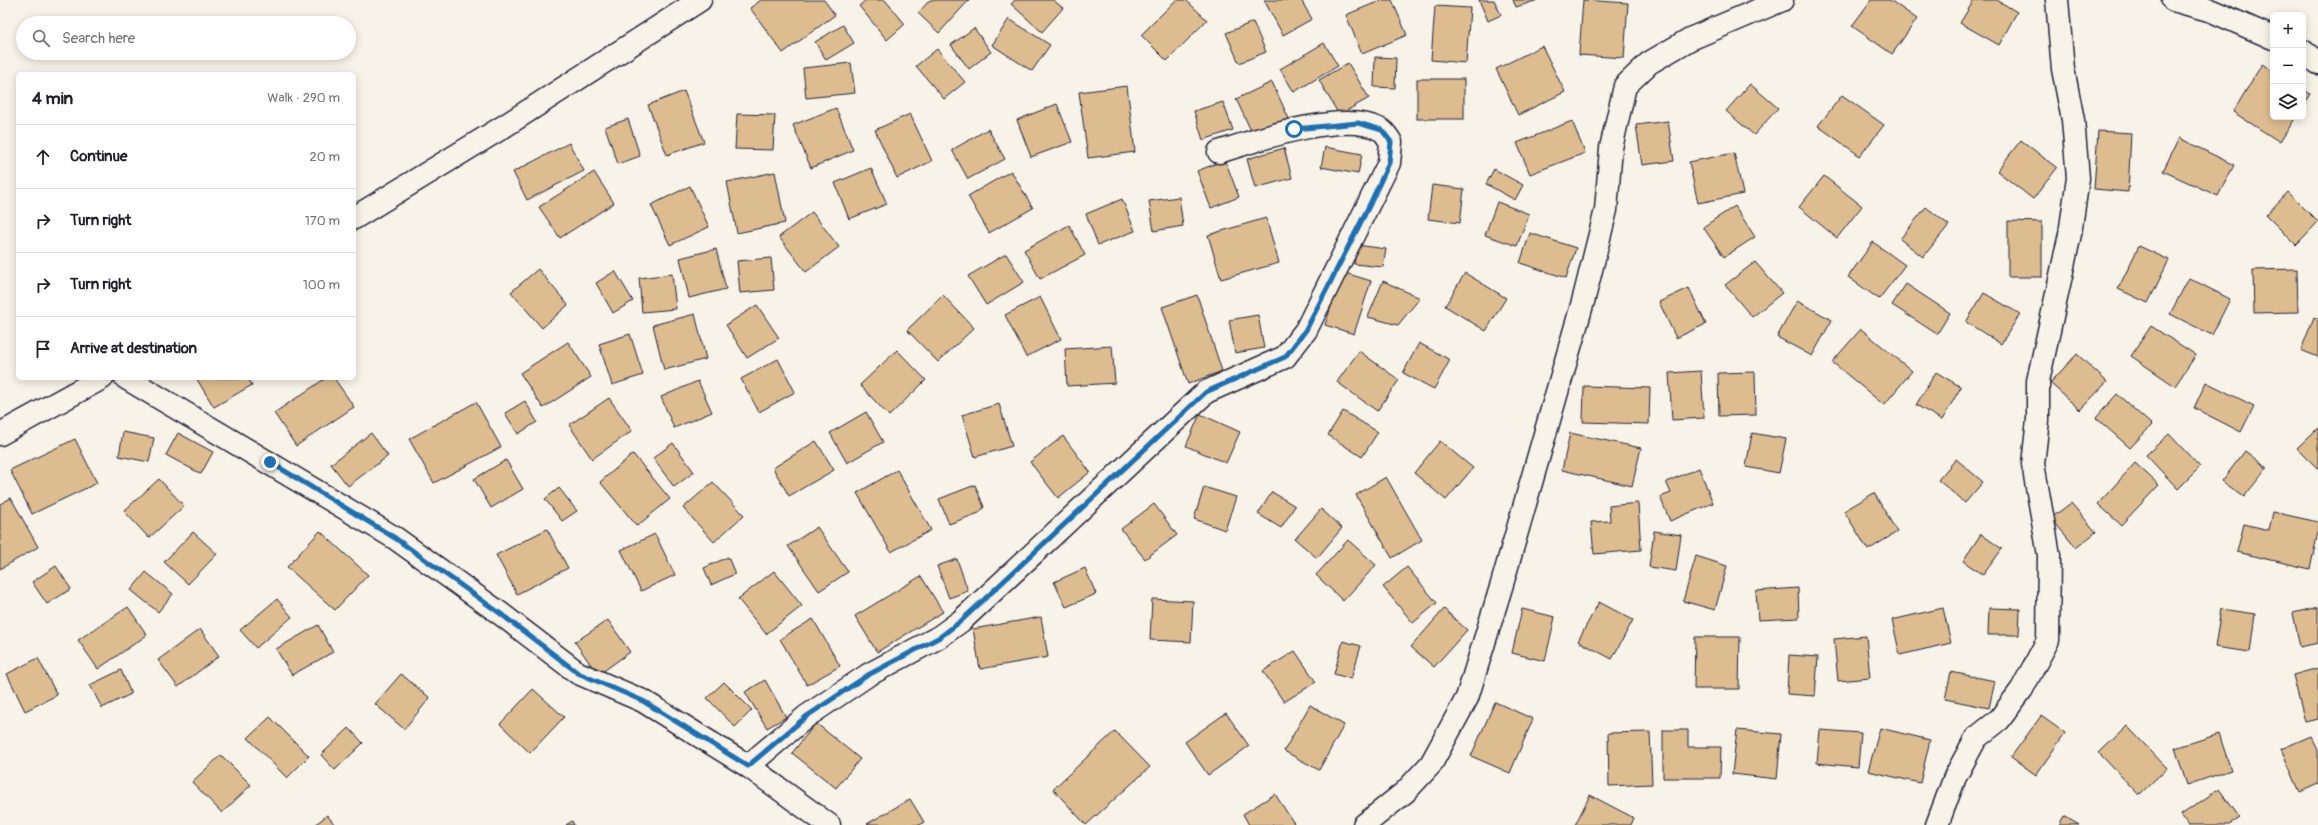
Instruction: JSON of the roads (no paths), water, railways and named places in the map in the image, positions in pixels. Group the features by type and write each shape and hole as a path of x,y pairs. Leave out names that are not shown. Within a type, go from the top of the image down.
{"street":[{"path":"356,217 503,127 700,0"},
{"path":"1364,825 1405,792 1432,764 1467,698 1502,584 1584,298 1606,210 1611,148 1625,86 1649,62 1690,38 1782,0"},
{"path":"1937,825 1955,777 1976,738 1999,720 2022,689 2048,640 2050,555 2033,464 2038,420 2038,381 2070,234 2078,178 2073,120 2064,69 2057,0"},
{"path":"2172,0 2212,11 2270,37"},
{"path":"2306,53 2318,63"},
{"path":"748,766 807,716 868,675 940,637 961,621 1206,392 1285,357 1306,330 1389,163 1391,142 1382,130 1358,123 1294,129 1219,152"},
{"path":"0,434 98,380"},
{"path":"129,380 270,462 395,538 501,614 578,673 643,701 748,766 829,825"}]}
